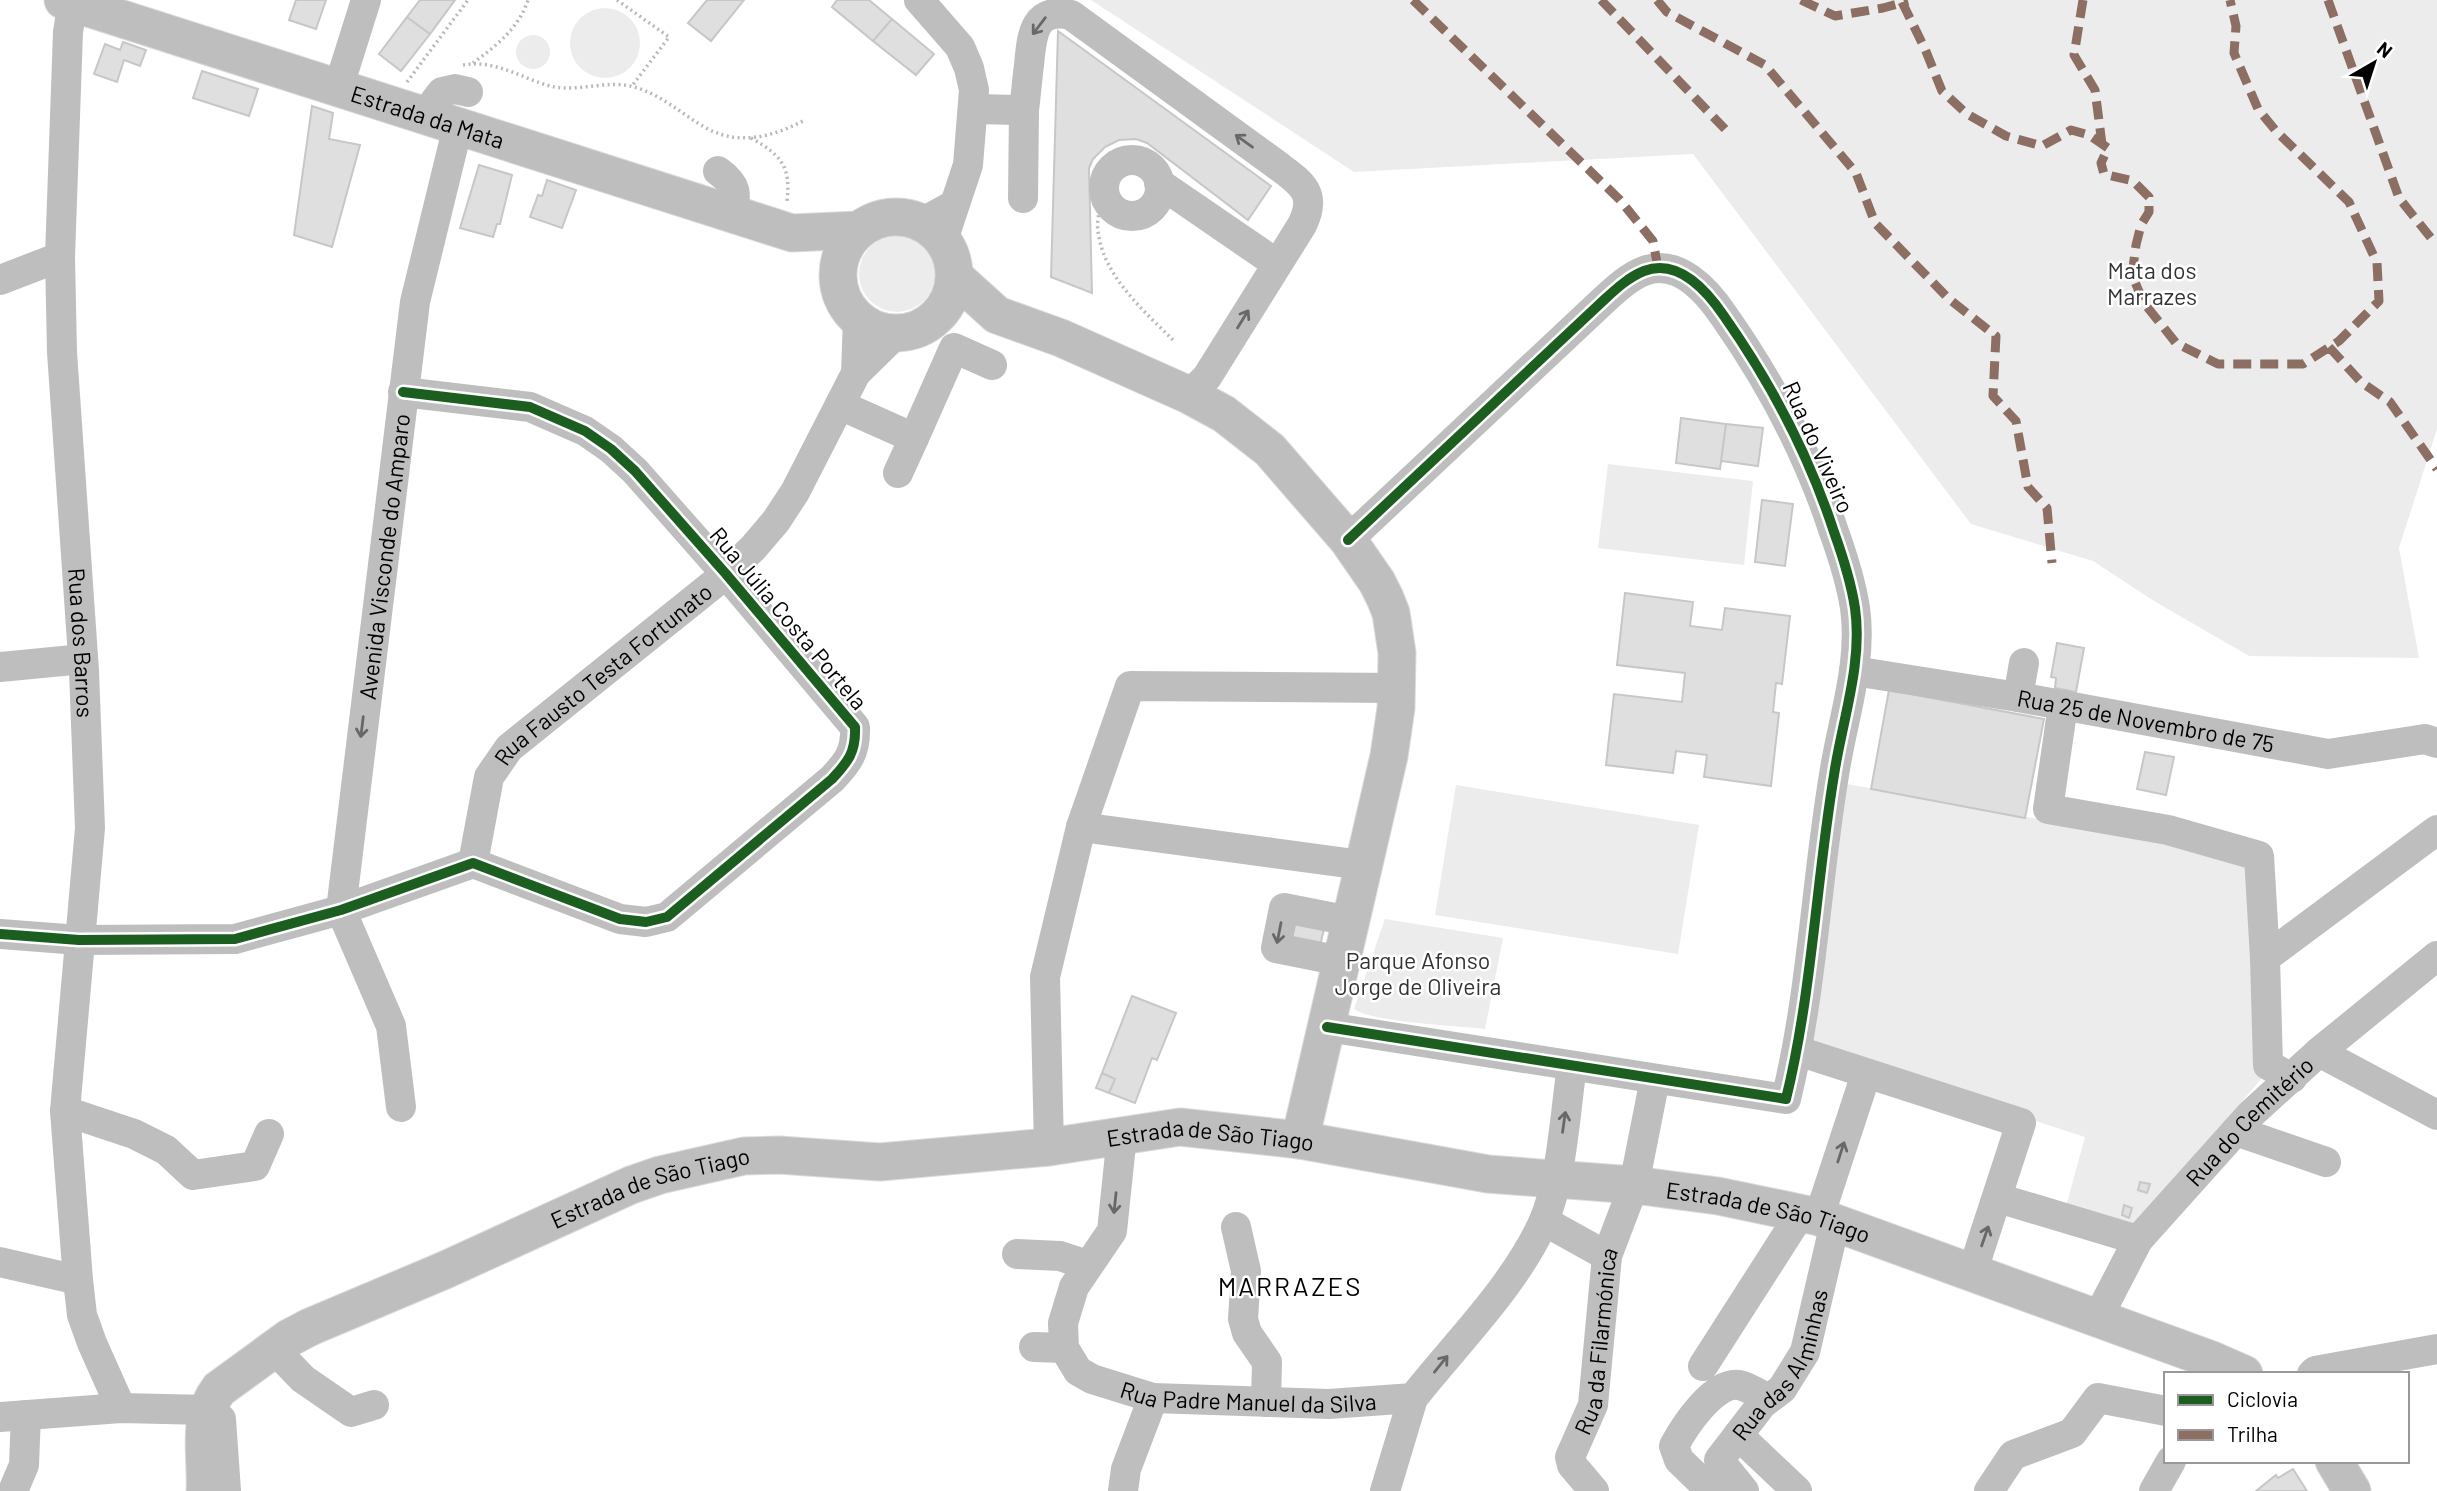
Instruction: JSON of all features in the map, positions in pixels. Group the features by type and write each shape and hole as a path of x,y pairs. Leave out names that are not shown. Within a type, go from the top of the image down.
{"main road":[{"name":"Estrada da Mata","path":"69,1 338,89 449,96 732,214 859,230"},
{"path":"913,328 941,312 949,299 955,277 950,254 932,232 905,218 873,222 859,230 849,242 842,255 839,270 839,285 845,303 869,327 913,328 998,315"},
{"path":"789,222 839,285"},
{"path":"955,277 998,315 1198,386 1222,387 1240,404 1270,450 1348,540 1377,582 1391,613 1397,653 1396,698 1389,756 1300,1140"},
{"name":"Estrada de São Tiago","path":"207,1410 219,1389 310,1327 445,1270 631,1185 702,1164 744,1156 779,1154 880,1162 1049,1147 1180,1127 1300,1140 1488,1174 1634,1185 1718,1196 1818,1218 2097,1319 2221,1369"},
{"path":"205,1491 204,1432 207,1410"},
{"path":"2335,1463 2352,1491"}],"street":[{"path":"338,89 366,0"},
{"path":"919,0 960,47 974,90 968,165 954,205 932,232"},
{"name":"Rua dos Barros","path":"69,1 60,257 63,365 83,659 90,828 65,1111 82,1315 121,1408"},
{"path":"1023,198 1024,110 1032,33 1048,15 1059,13 1071,15 1277,164 1302,186 1310,205 1307,215 1198,386"},
{"name":"Avenida Visconde do Amparo","path":"341,910 403,392 449,96"},
{"path":"974,110 1024,110"},
{"path":"718,171 730,179 737,195 732,214"},
{"path":"1104,194 1108,203 1122,214 1140,215 1154,205 1158,197 1158,183 1277,264"},
{"path":"0,280 60,257"},
{"name":"Rua do Viveiro","path":"1348,540 1605,299 1628,279 1645,271 1658,268 1685,275 1707,292 1750,352 1789,422 1824,501 1846,567 1855,608 1867,632 1854,671 1834,775 1798,1051 1786,1099 1655,1079"},
{"path":"856,373 858,318"},
{"path":"856,373 913,328"},
{"path":"898,473 954,348 992,365"},
{"name":"Rua Fausto Testa Fortunato","path":"473,863 489,778 509,748 726,574 753,548 776,521 794,492 856,373"},
{"name":"Rua Júlia Costa Portela","path":"403,392 530,407 584,431 611,449 635,471 726,574 855,727 856,744 846,763 832,779 667,917 646,922 620,919 473,863"},
{"path":"840,405 914,438"},
{"path":"0,667 83,659"},
{"path":"2018,698 2024,663"},
{"name":"Rua 25 de Novembro de 75","path":"1854,671 2063,705 2328,754 2425,739 2437,743"},
{"path":"1049,1147 1045,977 1081,827 1105,751 1130,686 1396,698"},
{"path":"2063,705 2048,809 2168,830 2259,856 2268,1065 2292,1078"},
{"path":"1081,827 1362,865"},
{"path":"2264,958 2437,830"},
{"path":"0,934 79,940 235,939 341,910 473,863"},
{"path":"1341,961 1276,948 1284,908 1350,921"},
{"path":"341,910 391,1026 401,1107"},
{"name":"Rua do Cemitério","path":"2097,1319 2138,1240 2251,1114 2319,1052 2436,959"},
{"path":"1327,1027 1655,1079"},
{"path":"1798,1051 2021,1123 1972,1273"},
{"path":"2319,1052 2437,1115"},
{"path":"1385,1491 1413,1398 1516,1273 1544,1221 1556,1179 1572,1066"},
{"path":"1703,1366 1818,1218 1866,1074"},
{"name":"Rua da Filarmónica","path":"1591,1490 1572,1465 1570,1457 1593,1405 1607,1256 1634,1185 1655,1079"},
{"path":"65,1111 134,1134 166,1150 193,1175 255,1166 269,1134"},
{"path":"2236,1131 2326,1161"},
{"path":"1034,1347 1064,1348 1063,1323 1067,1303 1087,1265 1112,1231 1122,1135"},
{"path":"1998,1198 2138,1240"},
{"name":"Rua das Alminhas","path":"1744,1491 1719,1460 1768,1399 1782,1389 1805,1352 1818,1218"},
{"path":"1544,1221 1607,1256"},
{"path":"1236,1227 1246,1271 1243,1319 1247,1333 1267,1362 1266,1402"},
{"path":"1017,1254 1060,1256 1087,1265"},
{"path":"0,1262 78,1280"},
{"name":"Rua Padre Manuel da Silva","path":"1064,1348 1078,1371 1092,1379 1153,1398 1329,1404 1413,1398"},
{"path":"274,1349 303,1379 351,1412 374,1405"},
{"path":"2314,1372 2437,1349"},
{"path":"1711,1491 1679,1460 1674,1446 1680,1433 1715,1393 1726,1386 1738,1385 1768,1399"},
{"path":"1123,1491 1126,1469 1153,1398"},
{"path":"1989,1491 2013,1455 2072,1433 2098,1398 2164,1411"},
{"path":"13,1491 24,1465 13,1416 121,1408 207,1410 221,1419 226,1491"},
{"path":"1738,1435 1797,1491"},
{"path":"2154,1491 2170,1463"}],"path":[{"path":"468,0 404,87 449,96 499,68 561,88 632,86 653,93 709,129 724,135 750,137 780,133 805,120"},
{"path":"449,96 506,35 518,20 528,0"},
{"path":"617,0 669,37 632,86"},
{"path":"750,137 778,155 786,168 789,183 789,222"},
{"path":"1104,194 1097,230 1110,268 1137,304 1174,341"}],"green space":[{"name":"Mata dos Marrazes","path":"1091,0 2437,0 2437,429 2399,548 2419,658 2249,656 2154,601 2093,561 1971,524 1693,154 1354,172"},
{"path":"605,8 630,18 640,43 630,68 605,78 580,68 570,43 580,18"},
{"path":"533,35 545,40 550,52 545,64 533,69 521,64 516,52 521,40"},
{"path":"897,236 911,239 924,247 932,260 935,274 932,288 924,301 911,309 897,312 883,309 870,301 862,288 859,274 862,260 870,247 883,239"},
{"path":"1608,464 1753,481 1744,565 1598,548"},
{"path":"1842,783 2251,858 2262,1078 2132,1230 2065,1210 2085,1137 1815,1049 1811,1036"},
{"path":"1456,785 1699,825 1678,954 1435,915"},
{"name":"Parque Afonso Jorge de Oliveira","path":"1385,919 1503,938 1485,1029 1396,1020 1354,1009"}],"building":[{"path":"296,0 326,0 316,29 289,20"},
{"path":"420,0 455,0 430,34 407,17"},
{"path":"707,0 744,0 711,41 688,23"},
{"path":"837,0 869,0 892,19 873,41 832,7"},
{"path":"407,17 430,34 401,71 379,54"},
{"path":"892,19 934,54 916,75 873,41"},
{"path":"1058,31 1271,186 1248,220 1147,143 1136,139 1119,140 1105,147 1093,159 1089,168 1092,293 1051,277"},
{"path":"123,42 146,50 140,66 124,60 117,82 94,74 105,44 120,50"},
{"path":"202,71 258,89 249,116 193,98"},
{"path":"312,106 333,113 329,139 360,145 332,247 294,235"},
{"path":"479,165 512,175 500,224 497,224 493,237 460,228"},
{"path":"547,180 576,190 562,228 530,217 538,195 542,196"},
{"path":"1681,418 1726,424 1720,469 1676,463"},
{"path":"1726,424 1763,428 1758,466 1721,461"},
{"path":"1762,500 1793,504 1785,566 1755,562"},
{"path":"1625,593 1693,602 1690,626 1722,630 1725,608 1790,616 1782,684 1776,683 1773,712 1779,713 1771,786 1704,777 1707,755 1676,751 1673,773 1606,765 1614,694 1682,702 1685,673 1617,665"},
{"path":"2057,643 2084,648 2076,692 2055,688 2056,678 2051,677"},
{"path":"1889,690 2044,719 2025,818 1871,789"},
{"path":"2145,752 2174,757 2166,795 2137,789"},
{"path":"1292,918 1325,925 1319,950 1287,943"},
{"path":"1132,996 1176,1013 1157,1060 1152,1058 1135,1103 1109,1093 1115,1079 1102,1073"},
{"path":"1102,1073 1115,1079 1109,1093 1096,1088"},
{"path":"2140,1182 2150,1184 2147,1193 2138,1190"},
{"path":"2124,1205 2132,1208 2129,1218 2122,1215"},
{"path":"2293,1469 2307,1491 2256,1491 2276,1475 2278,1478"}],"marked path":[{"path":"1413,0 1620,200 1653,241 1658,268"},
{"path":"1601,0 1725,129"},
{"path":"1657,0 1667,12 1765,65 1856,173 1875,223 1949,299 1996,336 1993,396 2016,421 2028,487 2047,508 2052,563"},
{"path":"1801,0 1835,16 1908,1"},
{"path":"2083,0 2074,55 2095,90 2102,144"},
{"path":"1902,2 1942,91 1967,114 2006,136 2042,146 2071,130 2089,135 2108,148 2101,163 2104,174 2133,181 2149,197 2149,212 2141,225 2132,275 2144,303 2176,343 2218,364 2303,364 2339,341 2379,301 2377,263 2349,202 2276,131 2258,109 2234,53 2236,26 2230,0"},
{"path":"2328,0 2399,198 2431,238 2437,241"},
{"path":"2329,347 2361,382 2390,402 2437,469"}],"cycle path":[{"path":"1327,1027 1786,1099 1802,1019 1828,816 1854,671 1857,629 1844,560 1824,503 1801,447 1773,393 1717,306 1690,279 1668,269 1644,271 1619,287 1348,540"},
{"path":"0,934 79,940 235,939 341,910 473,863 620,919 646,922 667,917 832,779 842,767 852,750 855,727 726,574 635,471 611,449 585,431 530,407 403,392"}],"district":[{"name":"MARRAZES","path":"1290,1285"}]}
